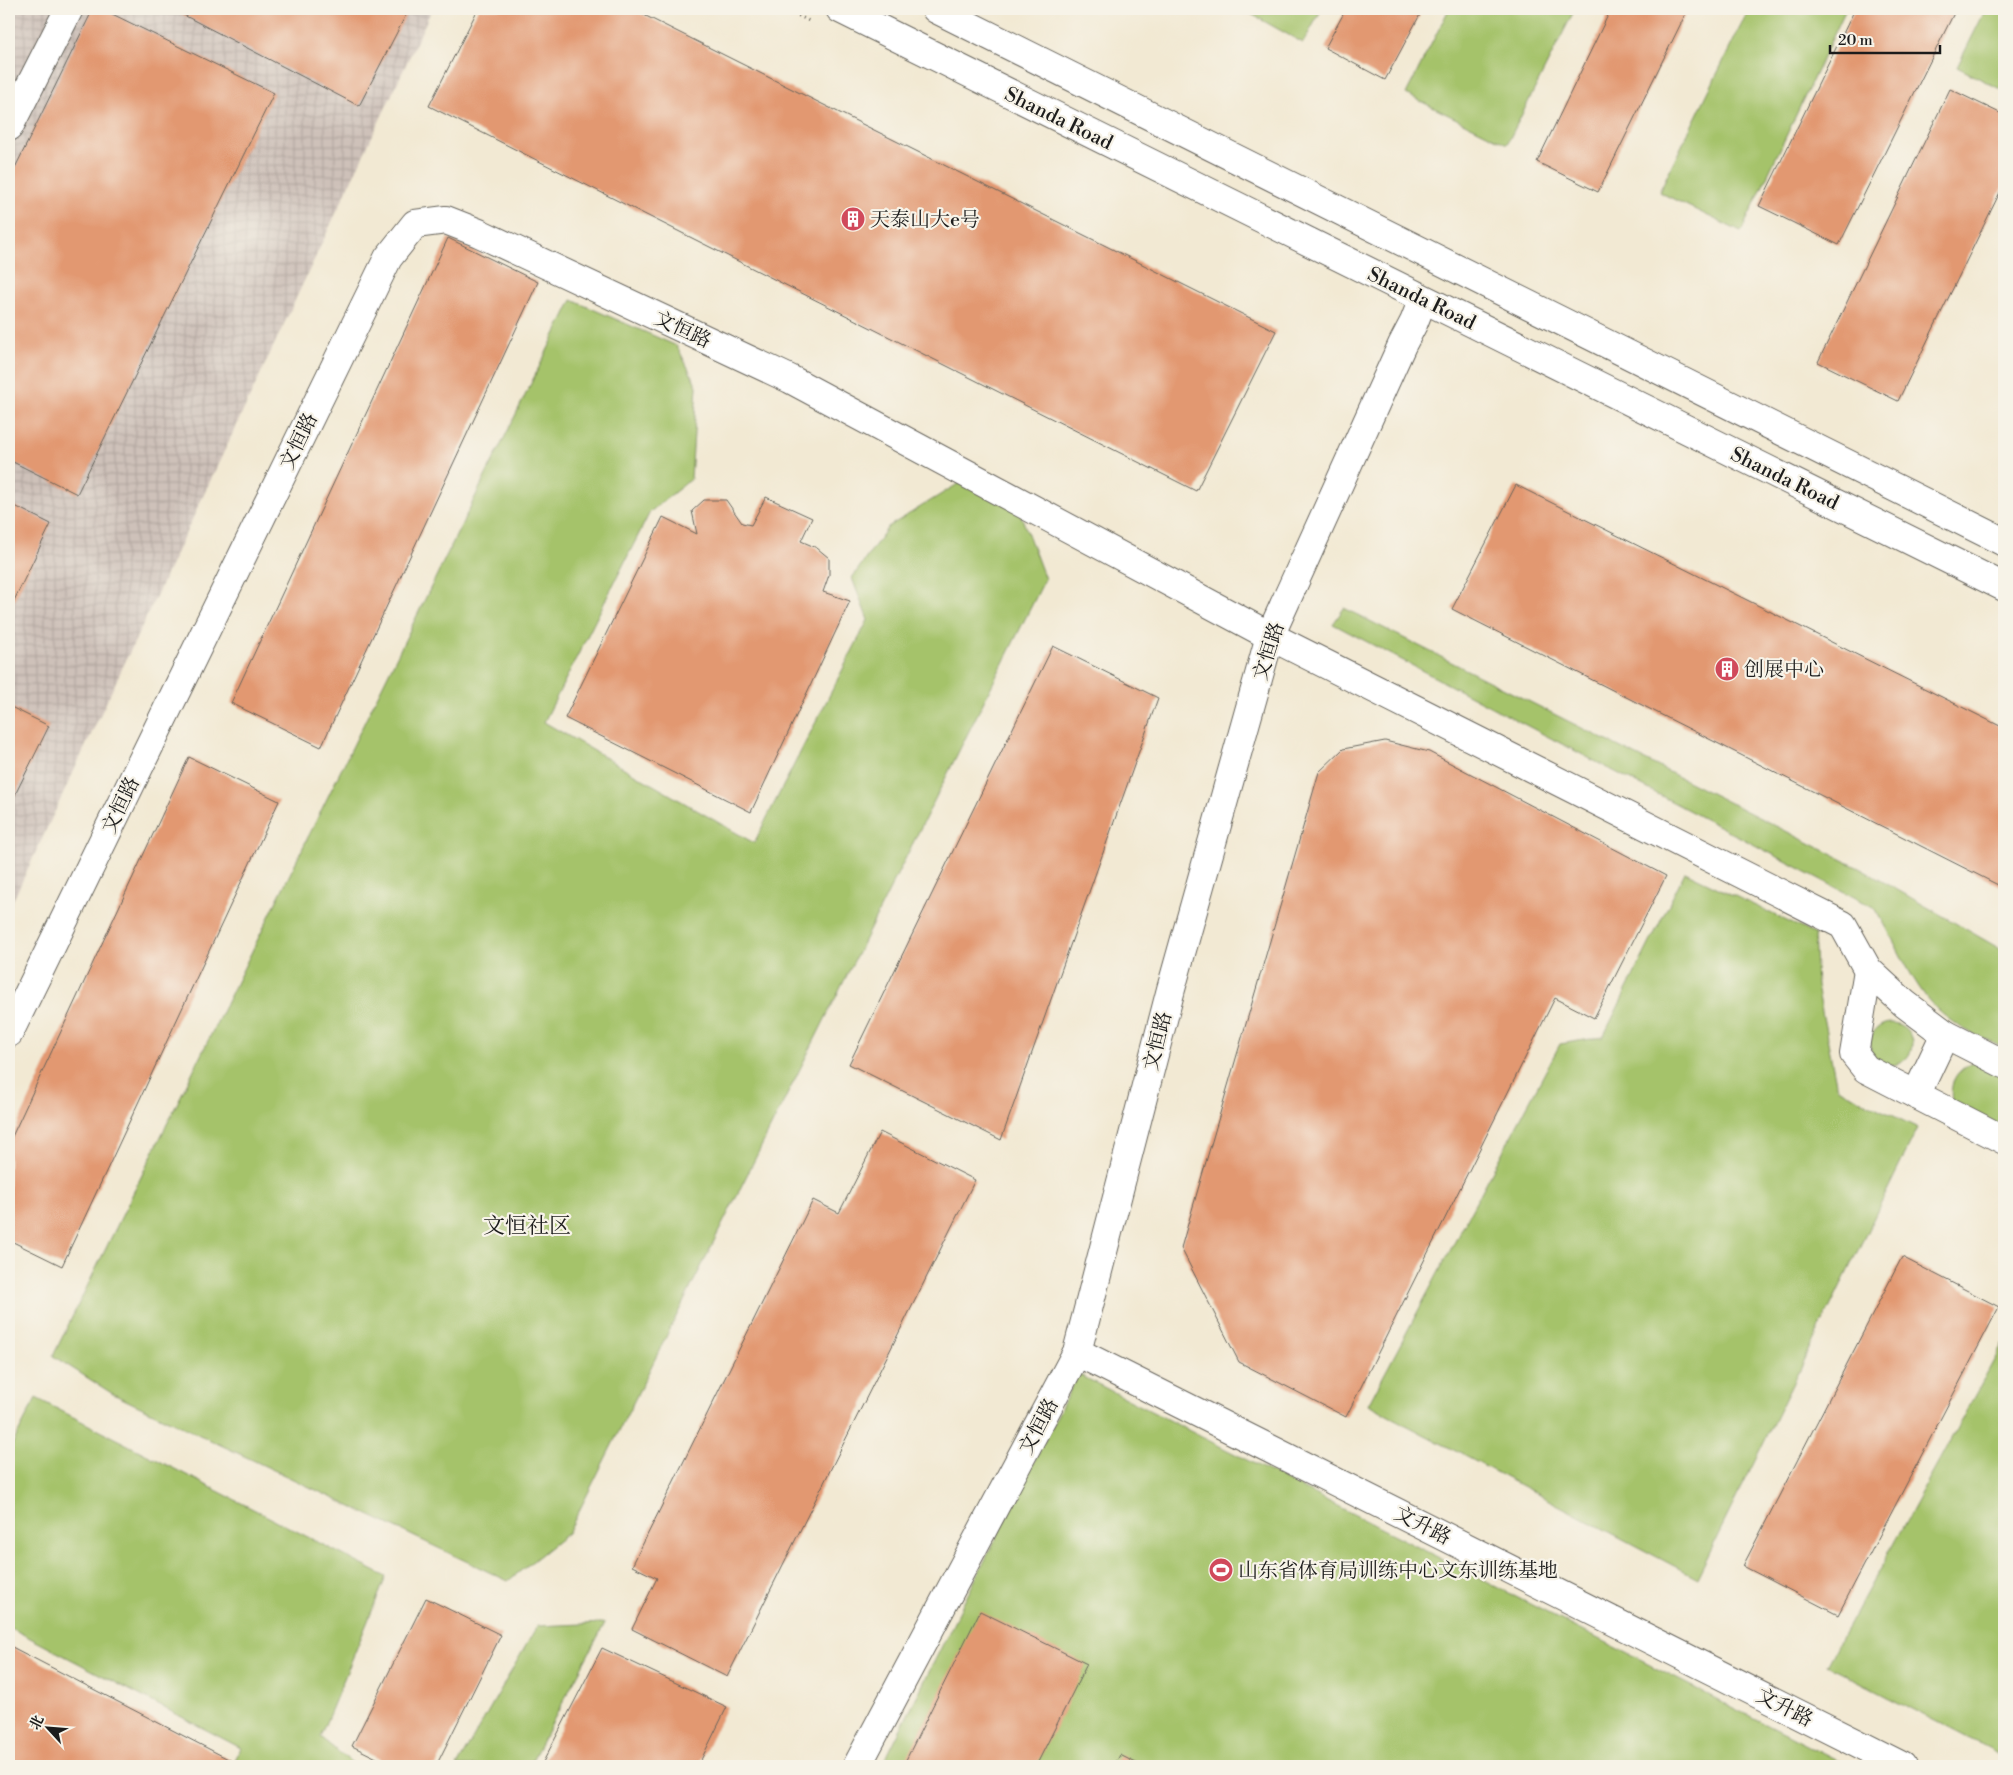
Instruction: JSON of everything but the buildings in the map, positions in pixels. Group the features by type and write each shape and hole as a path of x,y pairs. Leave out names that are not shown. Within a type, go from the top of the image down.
{"street":[{"path":"9,127 69,9"},
{"name":"Shanda Road","path":"840,9 2004,587"},
{"name":"Shanda Road","path":"936,9 2004,542"},
{"name":"文恒路","path":"9,1033 388,258 415,224 446,220 479,233 790,379 1270,636 1843,925 1868,970 1905,1004 1945,1034 2004,1064"},
{"name":"文恒路","path":"857,1766 1077,1352 1171,989 1270,636 1423,299"},
{"path":"1868,970 1854,1054 1866,1069 2004,1140"},
{"path":"1916,1095 1945,1034"},
{"name":"文升路","path":"1077,1352 1902,1766"}],"shaded area":[{"path":"9,9 432,9 9,909"}],"green space":[{"path":"1242,9 1322,9 1303,43"},
{"path":"1449,9 1575,9 1507,144 1406,94"},
{"path":"1749,9 1846,9 1741,232 1659,192"},
{"path":"1986,9 2004,9 2004,91 1957,67"},
{"path":"572,300 677,346 697,386 691,479 650,512 544,722 754,843 868,620 852,578 888,527 961,482 1019,510 1045,579 568,1533 508,1581 113,1394 53,1356"},
{"path":"1344,608 1861,869 2004,951 2004,1048 1960,1026 1934,1007 1906,966 1875,908 1333,624"},
{"path":"1685,872 1814,934 1817,986 1837,1088 1918,1128 1697,1578 1368,1405 1560,1044 1603,1037"},
{"path":"1887,1023 1895,1023 1906,1029 1912,1044 1906,1059 1895,1065 1887,1065 1876,1059 1870,1048 1870,1040 1876,1029"},
{"path":"1974,1062 2004,1074 2004,1133 1952,1102 1951,1095 1955,1078 1958,1073"},
{"path":"2004,1342 2004,1756 1827,1665"},
{"name":"山东省体育局训练中心文东训练基地","path":"1078,1374 1848,1766 882,1766"},
{"path":"36,1398 386,1577 320,1737 356,1766 232,1766 241,1748 9,1627 9,1451"},
{"path":"605,1623 529,1766 457,1766 537,1626"}],"place":[{"name":"天泰山大e号","path":"853,219"},
{"name":"创展中心","path":"1727,669"},
{"name":"山东省体育局训练中心文东训练基地","path":"1221,1570"}],"district":[{"name":"文恒社区","path":"527,1225"}]}
